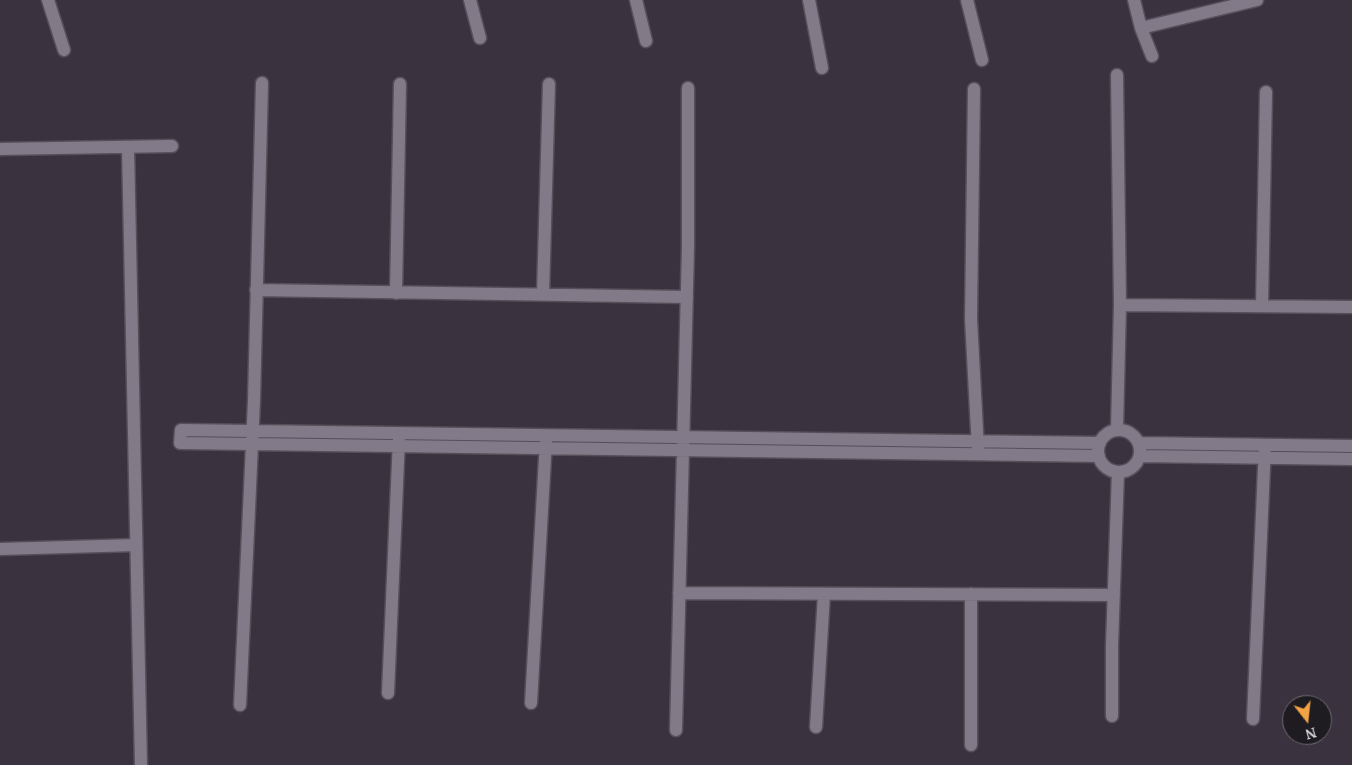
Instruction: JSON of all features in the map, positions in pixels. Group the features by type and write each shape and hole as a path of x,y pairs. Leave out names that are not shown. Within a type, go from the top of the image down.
{"street":[{"path":"48,0 64,50"},
{"path":"470,0 480,38"},
{"path":"636,0 646,40"},
{"path":"809,0 822,68"},
{"path":"967,0 982,60"},
{"path":"1134,0 1141,28 1152,56"},
{"path":"1141,28 1257,0"},
{"path":"1117,75 1120,305 1117,429"},
{"path":"240,705 252,438 262,83"},
{"path":"396,293 400,84"},
{"path":"543,294 548,84"},
{"path":"676,730 687,296 688,88"},
{"path":"974,89 971,319 978,448"},
{"path":"1262,306 1266,92"},
{"path":"0,150 172,146"},
{"path":"128,147 141,765"},
{"path":"256,290 687,296"},
{"path":"1120,305 1352,306"},
{"path":"1117,429 1130,432 1139,443 1140,456 1131,468 1118,472 1105,466 1099,456 1100,442 1104,435 1117,429"},
{"path":"399,440 546,435 682,443 978,448 1099,456"},
{"path":"531,703 546,435"},
{"path":"252,438 399,440 545,448 682,443"},
{"path":"388,693 399,440"},
{"path":"978,448 1100,442"},
{"path":"1139,443 1352,446"},
{"path":"1253,719 1265,444"},
{"path":"1140,456 1352,459"},
{"path":"1112,716 1118,472"},
{"path":"0,549 136,545"},
{"path":"678,593 1114,596"},
{"path":"816,727 824,594"},
{"path":"971,594 971,746"}]}
